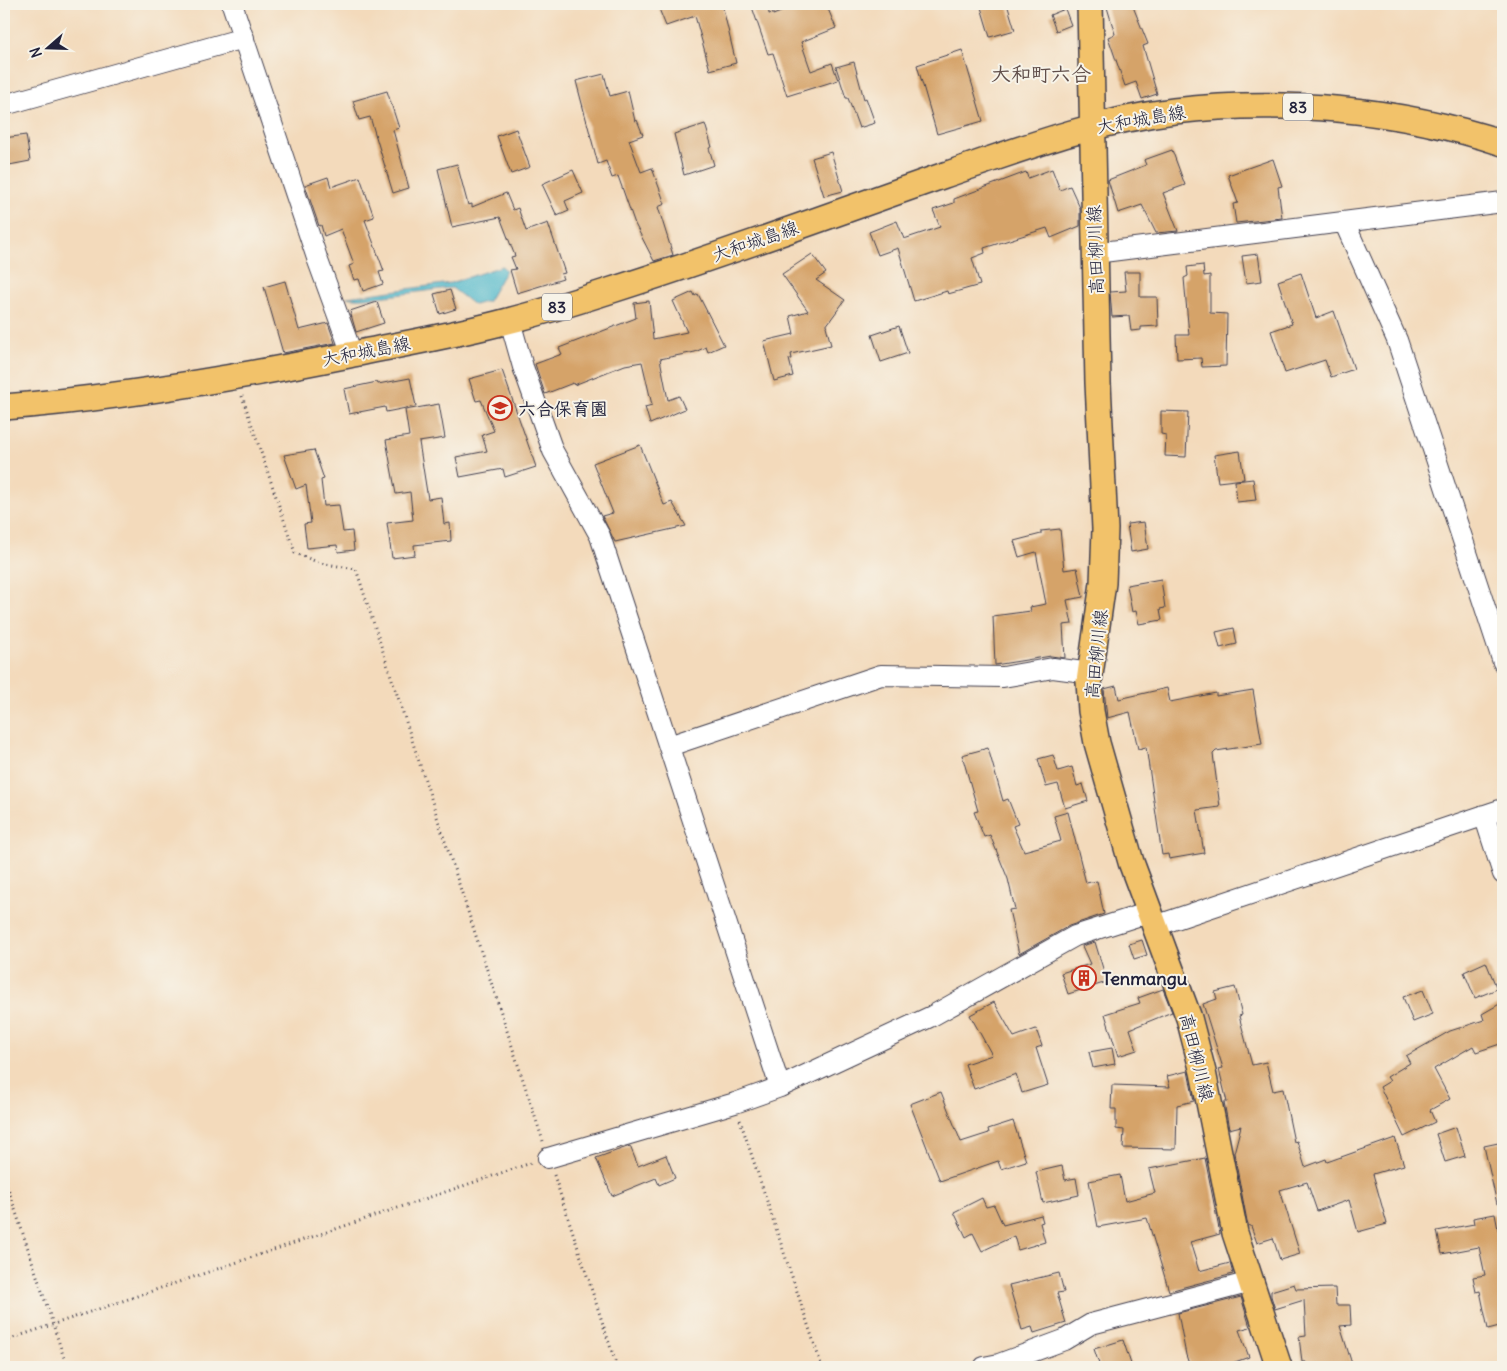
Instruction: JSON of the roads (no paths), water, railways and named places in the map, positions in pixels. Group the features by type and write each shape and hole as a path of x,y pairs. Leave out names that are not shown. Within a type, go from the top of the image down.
{"main road":[{"name":"高田柳川線","path":"1090,4 1091,127 1105,529 1103,583 1091,673 1091,711 1097,742 1131,862 1194,1036 1235,1233 1279,1367"},
{"name":"大和城島線","path":"4,407 79,400 235,376 510,321 615,290 1055,137 1091,127 1172,111 1244,106 1295,107 1372,113 1424,123 1503,143"}],"street":[{"path":"232,4 318,262 352,354"},
{"path":"4,105 244,38"},
{"path":"1095,253 1345,224 1503,202"},
{"path":"1345,224 1397,340 1503,662"},
{"path":"510,321 553,451 600,536 780,1087"},
{"path":"669,746 881,675 1003,677 1052,668 1091,673"},
{"path":"548,1158 735,1103 780,1087 932,1016 1075,936 1152,919 1503,809"},
{"path":"1484,815 1503,874"},
{"path":"984,1367 999,1364 1064,1340 1091,1324 1251,1282"}],"water":[{"path":"502,266 506,270 488,301 474,305 452,288 381,297 347,297 451,283"}],"place":[{"name":"六合保育園","path":"500,408"},
{"name":"Tenmangu","path":"1084,978"}],"district":[{"name":"大和町六合","path":"1041,73"}]}
